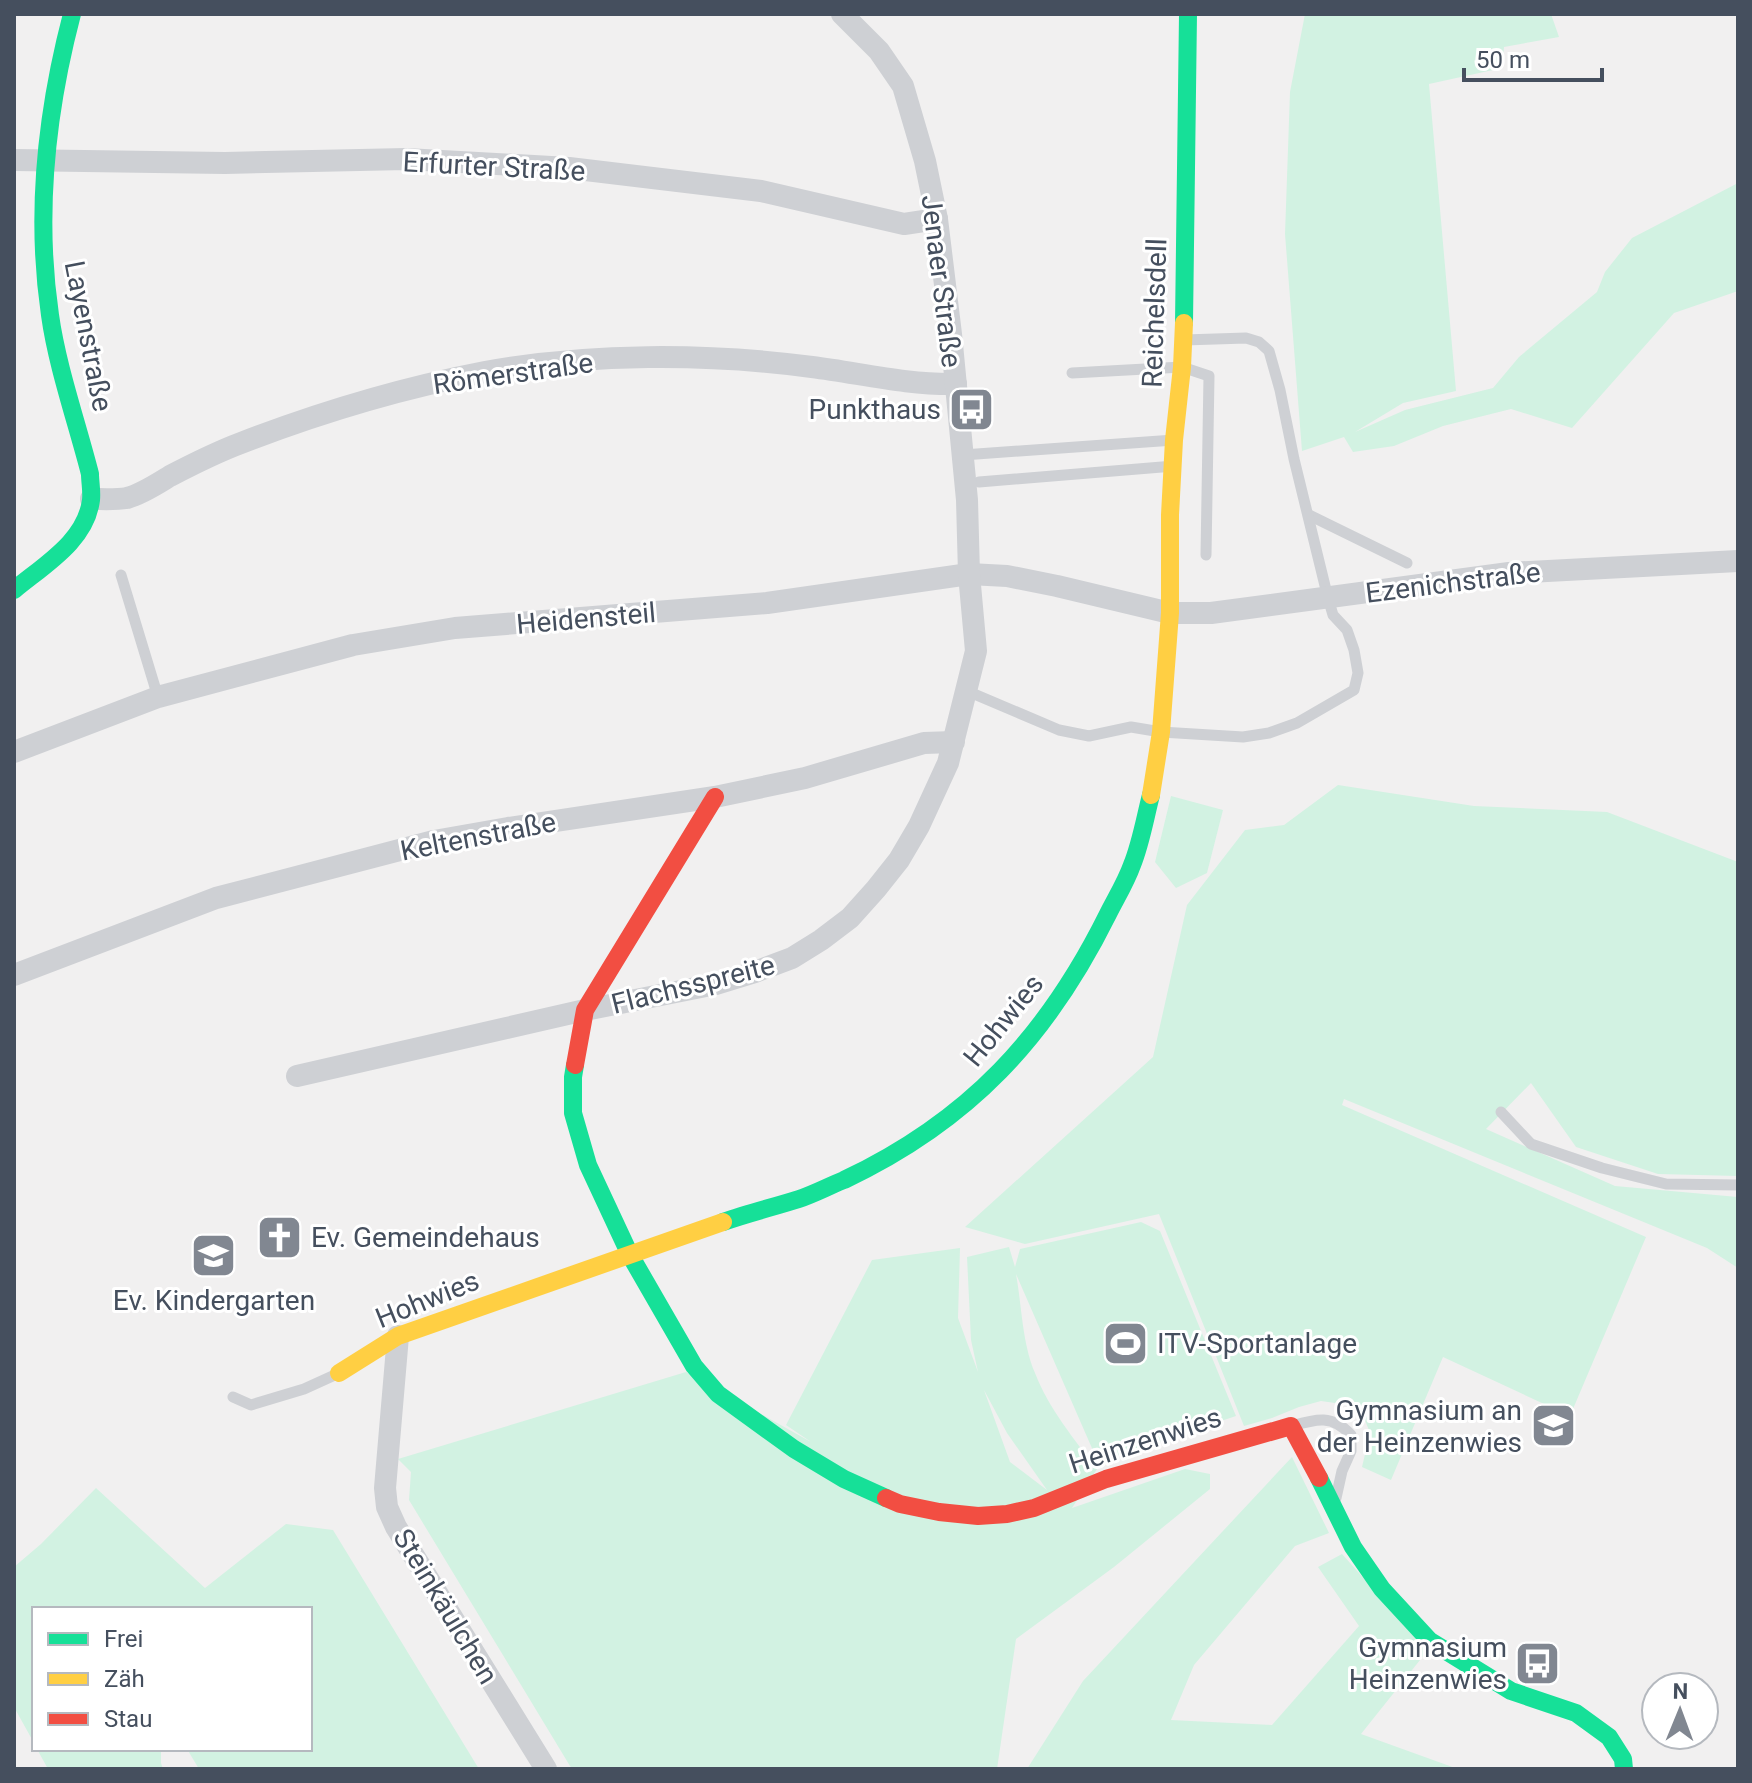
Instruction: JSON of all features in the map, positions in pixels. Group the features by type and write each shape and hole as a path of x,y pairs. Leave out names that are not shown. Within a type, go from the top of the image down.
{"street":[{"name":"Layenstraße","path":"14,590 72,542 86,519 91,499 87,460 50,316 44,256 45,161 49,121 72,14"},
{"name":"Jenaer Straße","path":"842,14 879,51 903,86 925,161 946,281 967,500 969,574"},
{"name":"Reichelsdell","path":"1170,613 1170,515 1184,340 1188,14"},
{"name":"Erfurter Straße","path":"14,160 225,163 406,159 569,168 761,191 904,224 937,219"},
{"name":"Römerstraße","path":"91,499 130,497 237,444 343,406 486,372 541,364 591,360 715,359 811,367 904,382 956,384"},
{"name":"Ezenichstraße","path":"1170,613 1211,613 1509,573 1738,561"},
{"name":"Heidensteil","path":"14,752 158,697 353,645 455,628 767,603 969,574 1007,576 1170,613"},
{"name":"Flachsspreite","path":"297,1076 585,1010 716,984 792,958 821,940 850,918 899,860 935,795 948,763 976,651 969,574"},
{"name":"Hohwies","path":"339,1373 398,1336 740,1216 802,1198 845,1179 895,1153 985,1087 1018,1053 1059,1000 1094,941 1133,864 1153,787 1161,732 1170,613"},
{"name":"Keltenstraße","path":"14,975 216,898 434,841 715,797 805,778 924,743 954,742"},
{"path":"630,1255 588,1165 573,1113 573,1077 585,1010 715,797"},
{"name":"Heinzenwies","path":"630,1255 694,1366 718,1394 831,1472 900,1504 978,1516 1007,1514 1034,1508 1106,1479 1291,1426"},
{"name":"Steinkäulchen","path":"398,1336 386,1460 387,1507 396,1527 546,1769"},
{"path":"1291,1426 1353,1547 1382,1589 1430,1641 1511,1691 1576,1713 1609,1737 1623,1759 1624,1769"}],"lane":[{"path":"967,691 1059,730 1089,736 1131,727 1243,737 1269,733 1297,723 1354,690 1358,673 1354,650 1347,630 1333,615 1328,598 1269,351 1259,342 1246,338 1184,340"},
{"path":"1072,373 1182,367 1209,376 1206,555"},
{"path":"963,455 1174,440"},
{"path":"979,482 1174,466"},
{"path":"1309,515 1407,563"},
{"path":"121,575 158,697"},
{"path":"1501,1112 1531,1144 1602,1168 1666,1184 1738,1185"},
{"path":"233,1397 251,1405 304,1389 339,1373"},
{"path":"1291,1426 1312,1420 1331,1420 1342,1425 1351,1435 1351,1451 1342,1471 1334,1506"}],"green space":[{"path":"1305,14 1551,14 1559,37 1504,47 1502,68 1429,84 1456,391 1403,403 1355,432 1405,410 1493,388 1519,357 1597,292 1605,272 1632,238 1738,183 1738,291 1674,313 1572,428 1511,409 1443,426 1394,446 1353,452 1344,437 1302,451 1285,234 1290,92"},
{"path":"1338,785 1474,806 1607,812 1738,862 1738,1176 1658,1174 1576,1147 1531,1083 1486,1129 1615,1186 1738,1197 1738,1268 1707,1248 1344,1099 1342,1105 1646,1237 1570,1416 1443,1357 1391,1480 1362,1467 1370,1433 1363,1415 1349,1405 1321,1401 1244,1426 1159,1214 1025,1244 965,1227 1153,1057 1187,905 1245,830 1284,825"},
{"path":"1171,796 1223,810 1207,873 1176,888 1155,862"},
{"path":"1141,1222 1160,1231 1236,1416 1098,1462 1016,1274 1025,1337 1035,1373 1055,1411 1097,1469 1072,1508 1185,1469 1210,1474 1210,1489 1114,1567 1016,1639 997,1769 573,1769 409,1500 411,1472 398,1459 686,1372 811,1442 786,1425 872,1260 960,1248 958,1318 978,1372 971,1340 967,1257 1009,1247 1015,1267 1020,1249","holes":["984,1390 1007,1433 1047,1490 1010,1462"]},
{"path":"1292,1457 1329,1533 1295,1546 1194,1665 1171,1720 1272,1725 1359,1626 1318,1567 1342,1554 1428,1650 1361,1734 1458,1769 1027,1769 1083,1681"},
{"path":"96,1488 205,1588 286,1524 333,1530 479,1769 199,1769 188,1751 312,1751 312,1607 32,1607 32,1739 14,1707 14,1567"},
{"path":"38,1751 161,1751 163,1769 48,1769"}],"traffic: fast":[{"path":"14,590 72,540 81,528 91,500 90,474 53,334 43,239 50,126 55,88 72,14"},
{"path":"1184,323 1188,14"},
{"path":"723,1222 805,1197 889,1157 929,1131 1000,1071 1031,1037 1084,958 1130,871 1151,795"},
{"path":"575,1065 573,1113 588,1165 630,1255 694,1366 718,1394 794,1449 844,1479 886,1498"},
{"path":"1319,1478 1353,1547 1382,1589 1430,1641 1511,1691 1576,1713 1609,1737 1623,1759 1624,1769"}],"traffic: slow":[{"path":"1151,795 1161,732 1170,613 1170,515 1184,323"},
{"path":"339,1373 398,1336 723,1222"}],"traffic: jam":[{"path":"575,1065 585,1010 715,797"},
{"path":"886,1498 939,1512 978,1516 1007,1514 1034,1508 1106,1479 1291,1426 1319,1478"}],"place":[{"name":"Punkthaus","path":"972,409"},
{"name":"Ev. Gemeindehaus","path":"280,1237"},
{"name":"Ev. Kindergarten","path":"214,1256"},
{"name":"ITV-Sportanlage","path":"1126,1343"},
{"name":"Gymnasium an der Heinzenwies","path":"1553,1426"},
{"name":"Gymnasium Heinzenwies","path":"1538,1663"}]}
